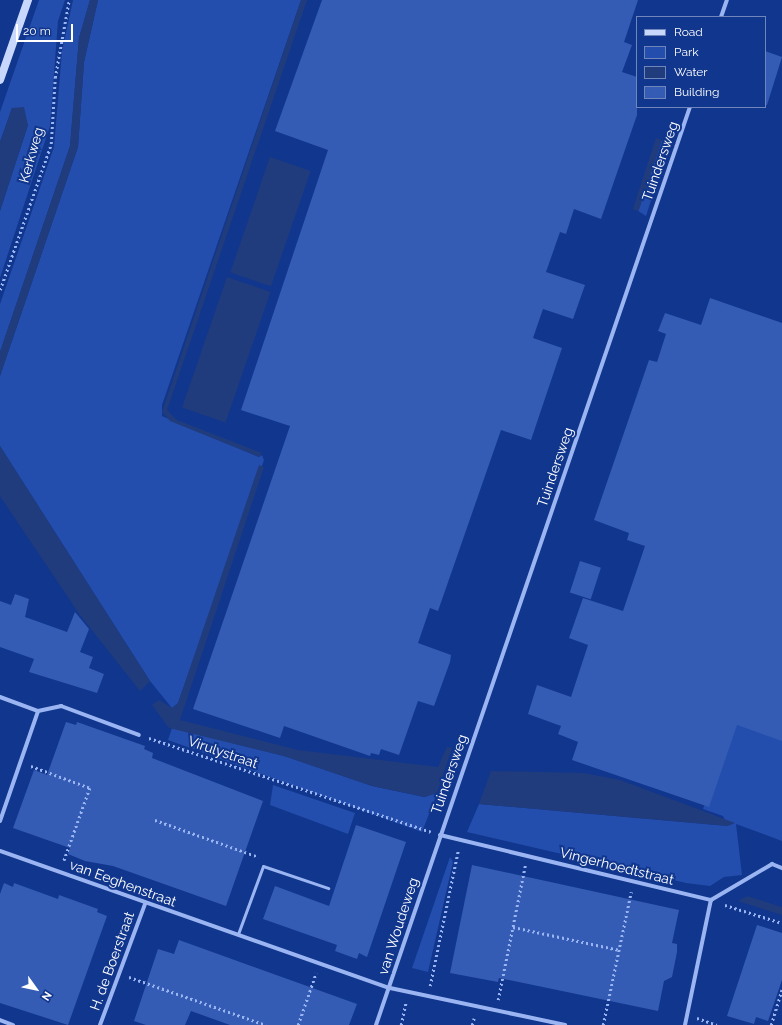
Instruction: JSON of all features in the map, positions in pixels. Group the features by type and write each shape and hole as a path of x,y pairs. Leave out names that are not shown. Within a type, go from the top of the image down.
{"main road":[{"path":"0,80 28,0"}],"street":[{"path":"721,16 727,0"},
{"name":"Tuindersweg","path":"440,834 690,108"},
{"path":"0,697 38,711 61,706 139,735"},
{"path":"0,821 38,711"},
{"name":"Vingerhoedtstraat","path":"440,834 711,900"},
{"name":"van Woudeweg","path":"376,1025 390,988 440,834"},
{"name":"van Eeghenstraat","path":"0,851 145,904 238,934 390,988 565,1025"},
{"path":"685,1025 711,900 772,864 782,868"},
{"name":"H. de Boerstraat","path":"100,1025 145,904"},
{"path":"0,1020 14,1025"}],"lane":[{"path":"238,934 263,866 328,888"}],"path":[{"name":"Kerkweg","path":"0,290 51,144 55,78 69,0"},
{"name":"Virulystraat","path":"139,735 440,834"},
{"path":"21,762 90,788 60,872"},
{"path":"155,820 265,859"},
{"path":"428,996 460,839"},
{"path":"496,1010 528,856"},
{"path":"603,1025 633,881"},
{"path":"711,900 782,923"},
{"path":"513,927 619,950"},
{"path":"298,1025 319,963"},
{"path":"119,974 266,1025"},
{"path":"770,1025 782,990"},
{"path":"401,1025 408,992"},
{"path":"687,1015 717,1025"}],"green space":[{"path":"39,0 65,0 58,21 50,126 0,278 0,211 28,125 12,108 0,142 0,112"},
{"path":"73,0 90,0 79,38 70,146 0,352 0,304 54,147 62,51"},
{"path":"98,0 301,0 162,405 162,416 259,457 262,455 264,460 178,703 172,708 150,681 0,446 0,376 78,147 84,62"},
{"path":"662,140 669,145 646,216 638,211"},
{"path":"735,720 782,737 782,841 736,824 742,875 724,877 710,886 686,883 467,832 479,804 728,826 723,816 703,809"},
{"path":"172,728 284,756 372,786 424,797 437,793 422,832 168,740"},
{"path":"273,785 355,813 348,834 270,805"},
{"path":"450,857 453,862 428,972 412,968"}],"water":[{"path":"90,0 98,0 84,62 78,147 0,376 0,352 70,146 79,38"},
{"path":"301,0 307,0 167,410 177,420 262,453 259,457 170,421 162,412"},
{"path":"24,107 28,125 0,211 0,142 12,108"},
{"path":"656,138 662,140 639,211 633,209"},
{"path":"270,157 311,171 271,286 230,272"},
{"path":"227,277 270,292 226,422 182,407"},
{"path":"0,446 150,681 140,691 80,615 0,496"},
{"path":"259,465 264,467 180,720 298,750 438,767 447,747 452,748 437,793 425,797 372,786 284,756 169,728 152,705 159,700 172,708 178,703"},
{"path":"491,771 584,773 620,780 735,823 728,826 479,804"},
{"path":"747,896 782,907 782,915 738,901"}],"building":[{"path":"322,0 638,0 624,42 632,45 622,72 636,77 637,115 601,219 574,209 566,234 560,232 546,272 585,285 573,319 543,309 533,338 562,348 531,440 501,430 438,611 430,608 418,643 451,655 450,662 434,706 418,701 399,755 381,749 379,755 371,753 370,756 284,726 280,738 193,709 290,426 241,410 328,150 275,131"},
{"path":"766,51 782,57 766,105"},
{"path":"710,298 782,323 782,741 737,725 709,807 572,760 578,742 558,734 561,726 528,714 537,685 571,697 588,645 569,638 583,598 623,611 645,546 627,540 629,533 594,520 649,360 657,362 666,334 658,331 665,313 701,325"},
{"path":"580,561 601,568 591,599 570,592"},
{"path":"15,594 29,599 25,617 67,632 75,612 89,629 80,652 93,657 89,668 104,674 97,693 29,672 34,659 0,647 0,601 11,605"},
{"path":"66,722 76,725 77,722 145,746 144,749 153,753 152,758 263,801 226,906 113,866 85,861 68,854 70,848 13,828 34,770 47,775"},
{"path":"356,825 406,842 367,957 359,953 357,959 335,951 337,945 263,919 275,886 329,906"},
{"path":"472,865 679,910 672,943 677,944 677,952 672,977 664,981 658,1011 499,978 498,982 450,973"},
{"path":"4,883 13,887 14,883 58,899 59,895 98,909 97,912 107,916 68,1025 0,1003 0,894"},
{"path":"757,925 782,933 782,980 768,1021 756,1017 754,1024 727,1016"},
{"path":"179,940 357,1004 349,1025 230,1025 191,1011 185,1025 146,1025 134,1021 158,949 174,954"}]}
